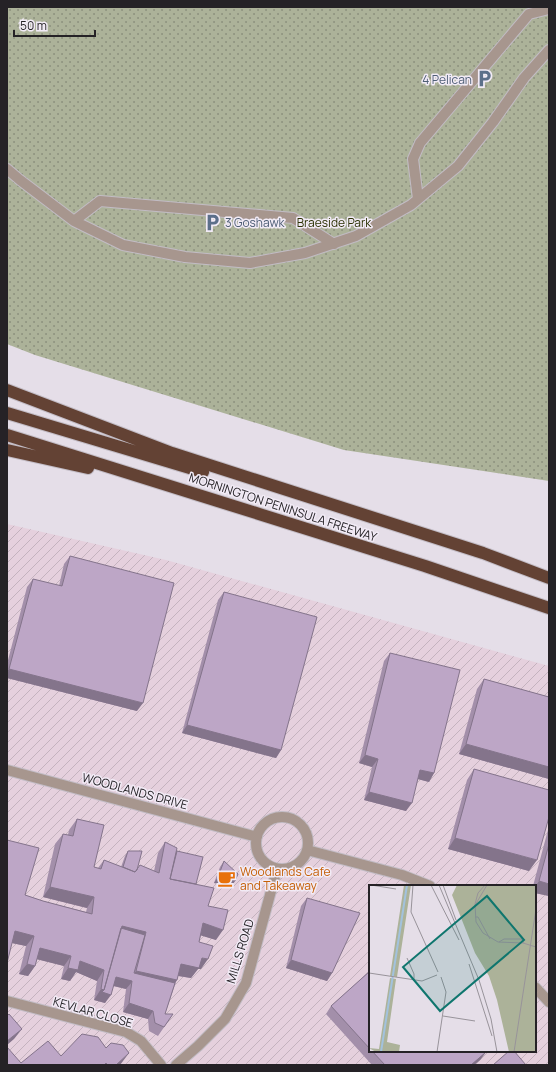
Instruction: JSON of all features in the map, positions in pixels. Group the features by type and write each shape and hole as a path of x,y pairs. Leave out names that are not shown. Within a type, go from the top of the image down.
{"highway":[{"path":"7,390 172,453 483,553 549,578"},
{"name":"MORNINGTON PENINSULA FREEWAY","path":"7,413 401,530 549,578"},
{"name":"MORNINGTON PENINSULA FREEWAY","path":"7,435 425,566 549,608"},
{"path":"7,450 173,487"}],"street":[{"path":"418,199 413,159 420,143 529,14 549,9"},
{"path":"7,168 20,180 74,221 124,245 185,257 250,263 304,253 356,236 411,205 458,166 493,122 524,78 549,50"},
{"path":"74,221 100,201 293,218 334,244"},
{"name":"WOODLANDS DRIVE","path":"7,770 257,836"},
{"path":"281,816 289,818 302,826 308,842 307,850 299,863 292,868 277,869 269,866 258,855 256,847 257,836 258,831 272,818 281,816"},
{"path":"307,850 402,875 427,885"},
{"name":"MILLS ROAD","path":"176,1065 198,1046 225,1018 246,983 277,869"},
{"path":"536,988 549,1002"},
{"name":"KEVLAR CLOSE","path":"7,1001 126,1032 141,1041 161,1065"}],"shaded area":[{"path":"7,524 166,560 549,666 549,1065 7,1065"}],"green space":[{"name":"Braeside Park","path":"7,7 549,7 549,481 344,450 35,355 7,344"}],"building":[{"path":"70,556 174,583 143,703 9,669 33,579 62,586"},
{"path":"224,592 317,617 281,750 187,725"},
{"path":"390,653 460,670 434,773 420,770 412,803 369,792 378,759 365,755"},
{"path":"484,679 549,697 549,767 466,744"},
{"path":"474,769 549,790 549,817 537,860 455,838"},
{"path":"77,819 104,825 94,867 101,869 104,860 135,872 140,865 159,873 165,842 177,848 170,879 214,888 208,906 228,910 223,930 203,923 199,942 213,946 208,959 202,958 199,968 181,964 177,980 136,971 146,932 122,926 104,990 101,989 104,970 80,961 78,970 68,968 71,956 40,948 35,966 27,964 34,936 15,931 7,963 7,840 39,848 25,895 92,914 94,897 50,887 63,834 73,836"},
{"path":"549,844 549,884 539,881"},
{"path":"128,851 142,851 137,870 135,872 123,867"},
{"path":"177,851 203,857 196,884 170,879"},
{"path":"224,861 238,874 235,881 218,877"},
{"path":"307,898 360,913 332,973 291,960"},
{"path":"121,928 145,935 134,973 175,983 165,1014 173,1014 164,1027 155,1023 153,1011 129,1003 132,981 116,977 111,995 102,992 104,990"},
{"path":"369,972 369,1048 331,1006"},
{"path":"9,1014 22,1029 7,1041 7,1016"},
{"path":"82,1034 98,1037 106,1048 111,1043 123,1045 129,1053 116,1065 108,1065 106,1063 104,1065 7,1065 7,1047 21,1063 48,1041 61,1056"},
{"path":"373,1052 486,1052 471,1065 385,1065"},
{"path":"508,1052 515,1052 526,1065 493,1065"}],"place":[{"name":"4 Pelican","path":"485,79"},
{"name":"3 Goshawk","path":"212,222"},
{"name":"Woodlands Cafe and Takeaway","path":"227,878"}]}
